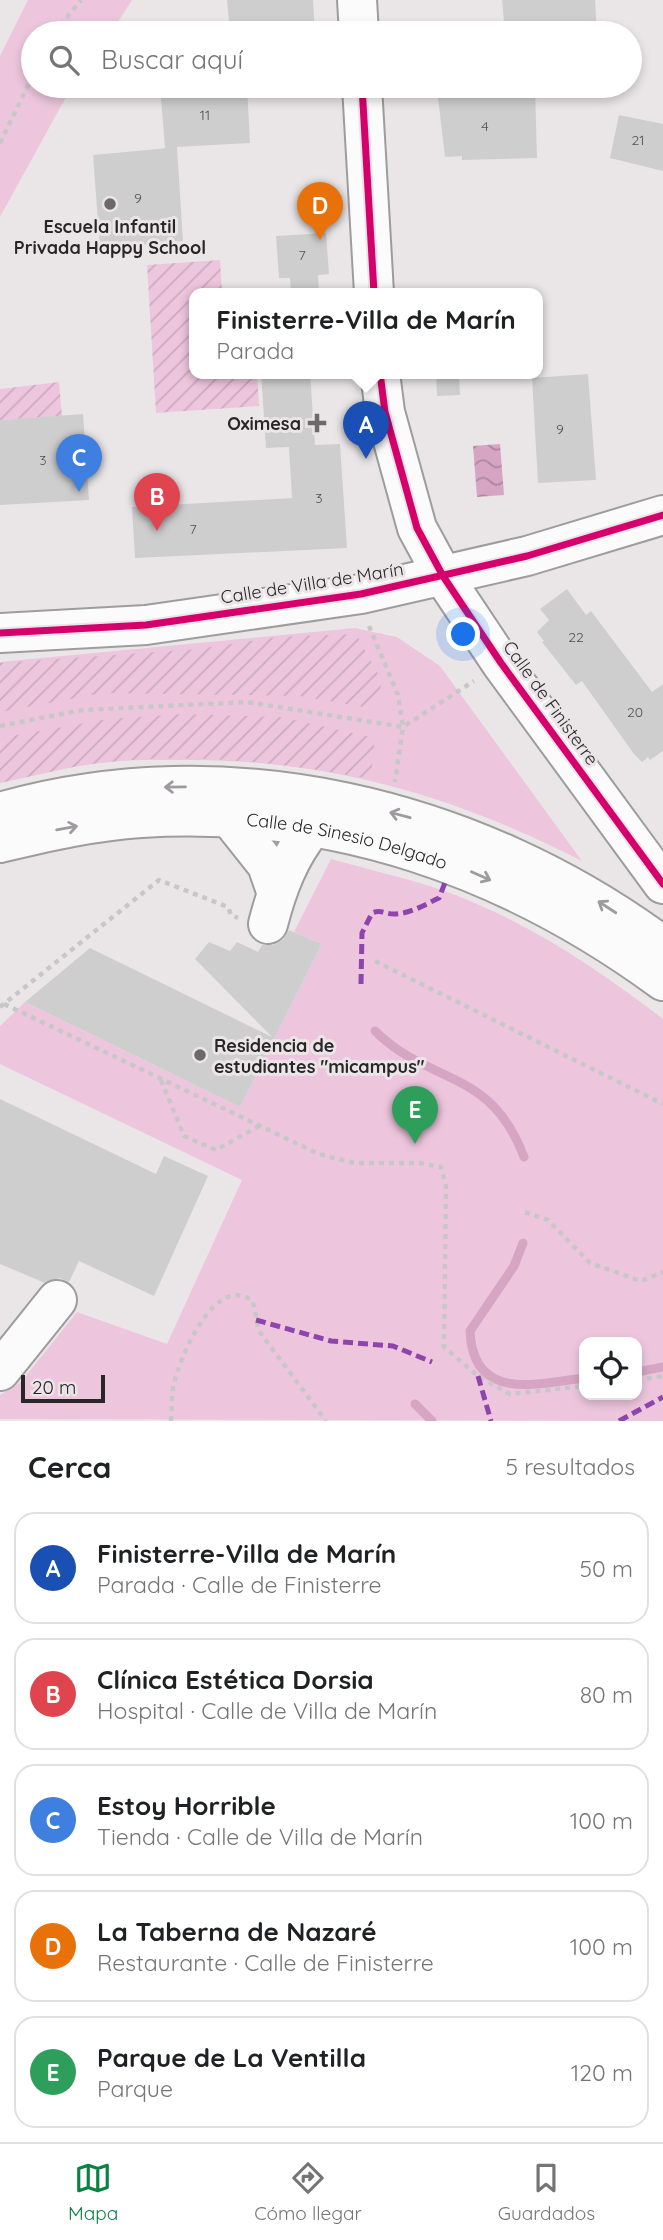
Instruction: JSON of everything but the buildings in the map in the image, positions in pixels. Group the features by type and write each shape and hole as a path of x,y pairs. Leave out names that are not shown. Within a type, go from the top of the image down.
{"street":[{"path":"357,0 358,21"},
{"path":"363,98 374,288"},
{"name":"Calle de Finisterre","path":"381,379 385,412 417,528 443,576 505,669 663,884"},
{"name":"Calle de Villa de Marín","path":"0,634 146,625 361,594 527,556 663,514"},
{"name":"Calle de Sinesio Delgado","path":"0,812 100,791 183,787 254,789 361,805 451,831 533,865 597,900 663,946"},
{"path":"228,816 268,865 265,913"},
{"name":"Calle de Sinesio Delgado","path":"0,844 99,823 228,816 313,827 408,849 464,868 580,923 663,981"},
{"path":"265,913 299,844 313,827"},
{"path":"0,1371 57,1300"}],"path":[{"path":"64,21 81,0"},
{"path":"0,143 22,98"},
{"path":"368,622 398,695 403,727 393,793"},
{"path":"0,726 82,710 247,702 403,727 474,681"},
{"path":"265,913 231,915 228,907 159,880 2,1006 319,1154 354,1163 420,1163 441,1167 446,1186 444,1347 478,1376 510,1394 579,1387"},
{"path":"375,961 663,1104"},
{"path":"161,1079 184,1136 216,1150 259,1126"},
{"path":"525,1212 548,1220 590,1263 641,1281 663,1272"},
{"path":"171,1421 174,1383 202,1322 218,1301 231,1295 244,1295 253,1301 260,1331 326,1421"},
{"path":"642,1379 663,1376"}],"shaded area":[{"path":"28,0 132,0 119,21 21,21 21,98 65,98 0,217 0,56"},
{"path":"220,260 222,288 189,288 189,379 257,379 259,406 156,413 147,265"},
{"path":"59,382 62,416 0,420 0,389"},
{"path":"355,628 397,637 440,666 582,861 534,838 438,800 340,774 289,766 237,761 120,761 74,767 0,783 0,662"},
{"path":"356,634 382,681 375,709 299,696 103,693 0,712 0,663 198,649 277,637"},
{"path":"182,714 281,717 375,738 371,779 236,760 168,758 87,765 0,783 0,738 108,719"},
{"path":"331,859 436,888 507,918 561,948 663,1019 663,1421 0,1419 0,1395 21,1382 77,1312 167,1344 242,1180 0,1064 0,1026 25,1002 240,1107 322,944 294,932"}],"water":[{"path":"500,444 504,495 477,497 473,446"}],"waterway":[{"path":"375,1031 396,1049 458,1081 495,1108 510,1128 524,1157"},
{"path":"523,1243 514,1266 470,1331 474,1354 482,1369 494,1379 510,1383 546,1383 579,1379"},
{"path":"642,1371 663,1367"},
{"path":"415,1404 432,1421"}],"marked path":[{"path":"361,984 362,933 372,913 378,911 400,914 418,908 439,898 446,880"},
{"path":"256,1320 331,1341 393,1346 432,1362"},
{"path":"478,1376 491,1421"},
{"path":"619,1421 663,1397"}],"cycle path":[{"path":"363,98 374,288"},
{"path":"381,379 385,412 417,528 443,576 501,663 663,884"},
{"path":"0,633 146,625 361,594 527,556 663,515"}],"place":[{"name":"Escuela Infantil Privada Happy School","path":"110,204"},
{"name":"La Taberna de Nazaré","path":"320,240"},
{"name":"Oximesa","path":"317,423"},
{"name":"Finisterre-Villa de Marín","path":"366,459"},
{"name":"Estoy Horrible","path":"79,492"},
{"name":"Clínica Estética Dorsia","path":"157,531"},
{"name":"Residencia de estudiantes \"micampus\"","path":"200,1055"},
{"name":"Parque de La Ventilla","path":"415,1144"}]}
